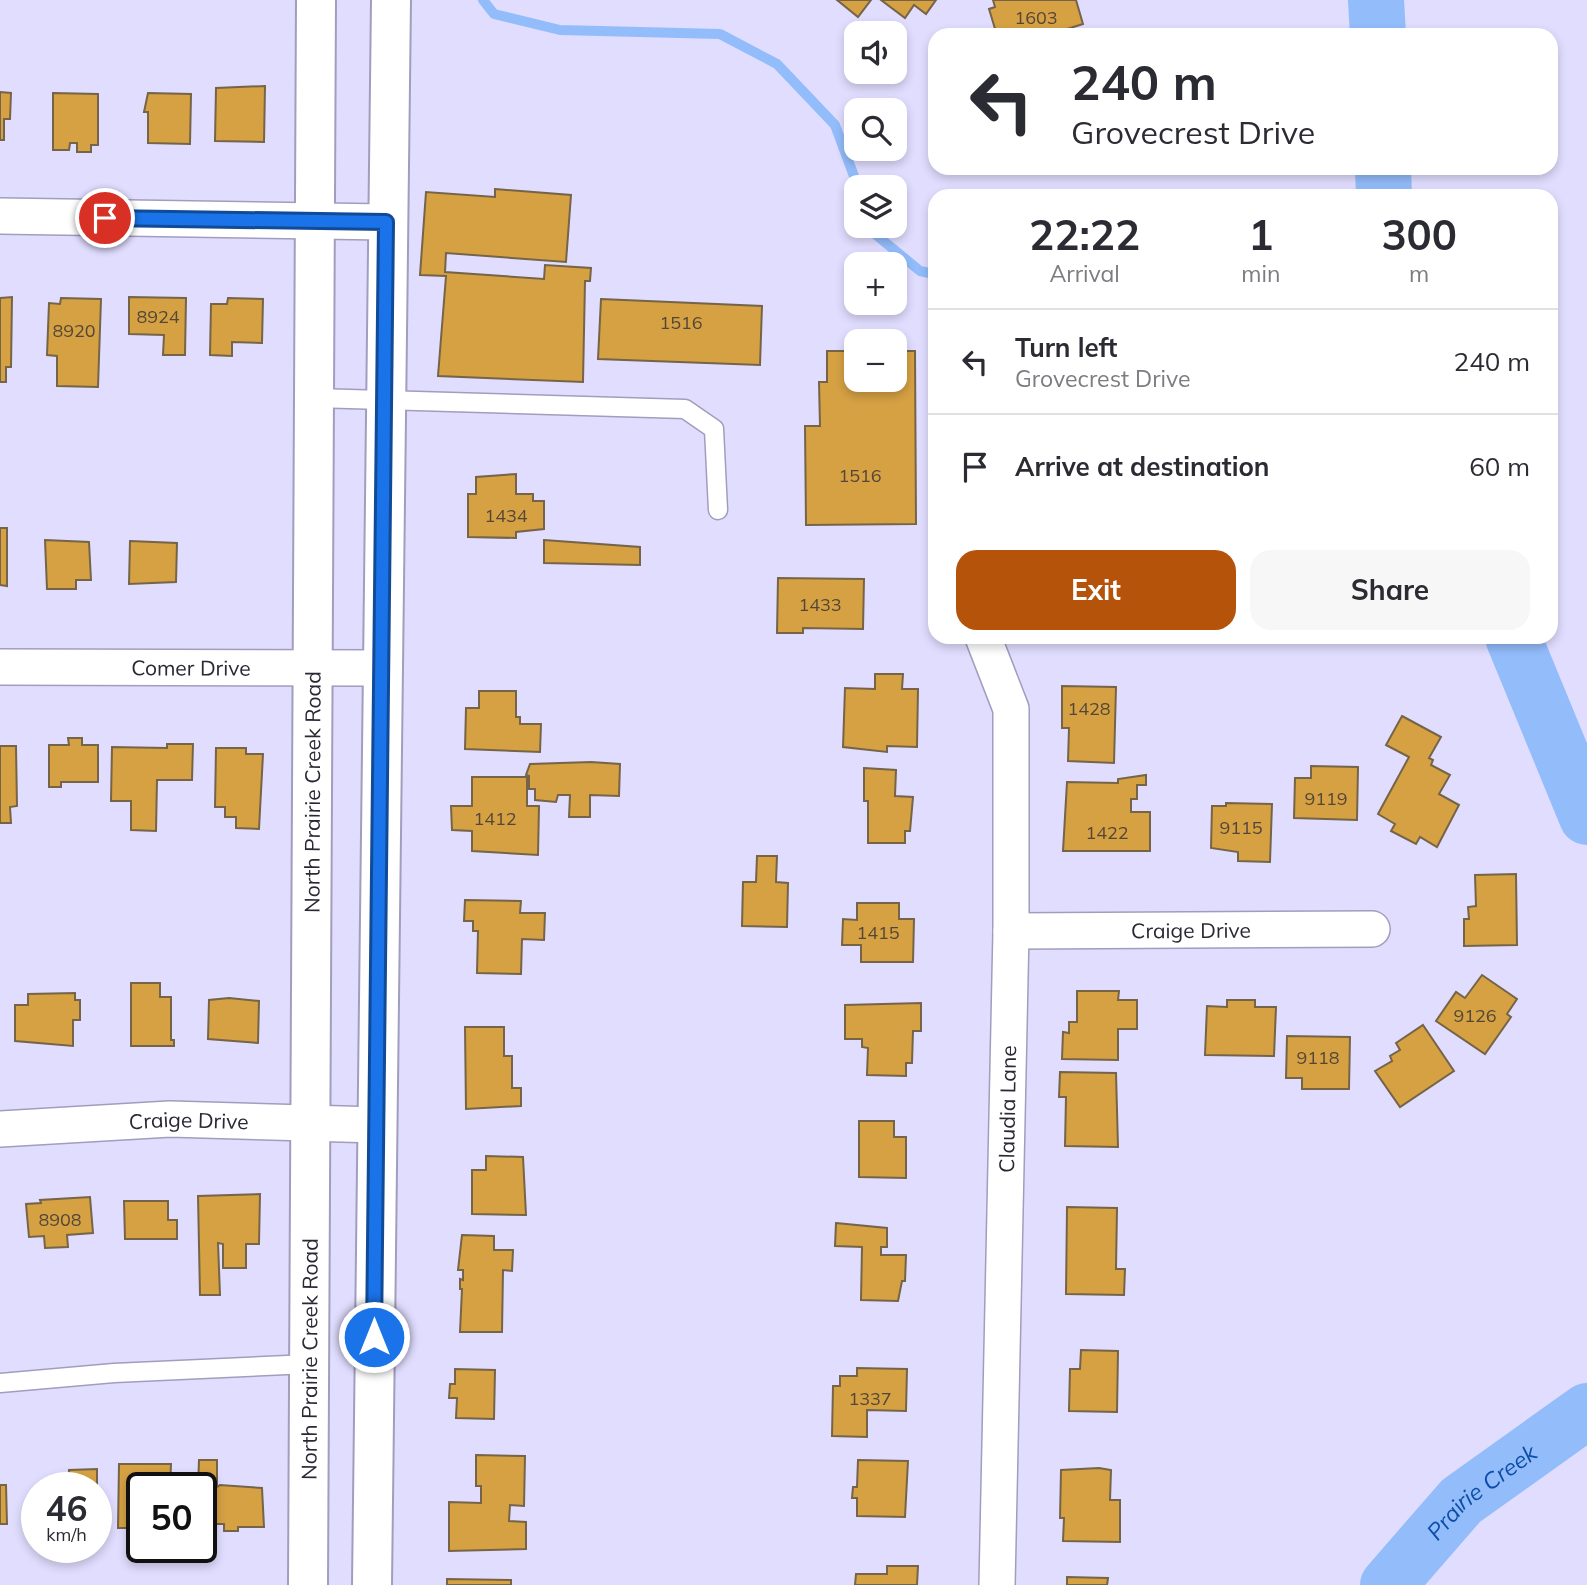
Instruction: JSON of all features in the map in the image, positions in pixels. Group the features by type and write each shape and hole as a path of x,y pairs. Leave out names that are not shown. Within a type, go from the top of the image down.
{"main road":[{"name":"North Prairie Creek Road","path":"308,1585 316,0"},
{"path":"372,1585 380,668 391,0"}],"street":[{"path":"0,216 386,222"},
{"name":"Claudia Lane","path":"987,644 1011,709 1011,931 996,1585"},
{"name":"Comer Drive","path":"0,667 380,668"},
{"name":"Craige Drive","path":"1011,931 1372,929"},
{"name":"Craige Drive","path":"0,1129 170,1119 377,1125"}],"lane":[{"path":"315,398 685,409 714,429 718,510"},
{"path":"0,1383 127,1373 309,1364"}],"building":[{"path":"837,0 871,0 858,17"},
{"path":"881,0 936,0 926,14 914,5 905,18"},
{"path":"993,0 1076,0 1083,24 1070,28 995,28 989,9 995,7"},
{"path":"265,86 264,142 215,141 216,88"},
{"path":"0,92 11,93 10,119 4,119 4,140 0,140"},
{"path":"53,93 98,94 98,145 91,145 91,152 77,152 77,143 70,143 69,150 53,150"},
{"path":"148,93 191,94 190,144 148,143 148,112 144,112"},
{"path":"495,189 571,195 566,262 446,253 445,272 544,279 545,265 591,268 590,281 585,281 583,382 438,376 446,276 420,275 426,192 495,197"},
{"path":"12,297 11,367 6,367 6,382 0,382 0,298"},
{"path":"129,297 186,298 185,355 163,355 164,335 129,334"},
{"path":"61,298 101,299 98,387 57,386 57,356 47,355 49,303 60,304"},
{"path":"228,298 263,299 262,343 232,342 232,356 210,355 211,304 227,304"},
{"path":"601,299 762,306 760,365 598,359"},
{"path":"827,351 844,351 844,392 907,392 907,351 915,351 916,524 806,525 805,426 820,426 819,382 827,382"},
{"path":"516,474 516,494 533,494 533,501 544,501 544,529 516,532 516,538 468,537 468,494 476,494 476,477"},
{"path":"0,528 7,528 7,586 0,585"},
{"path":"45,540 89,542 91,580 76,580 76,589 47,589"},
{"path":"544,540 640,547 640,565 544,563"},
{"path":"130,541 177,543 176,582 129,584"},
{"path":"778,578 864,579 863,629 803,628 803,633 777,633"},
{"path":"875,674 903,674 902,689 918,689 917,747 887,746 887,752 843,747 845,688 875,689"},
{"path":"1062,686 1116,687 1114,763 1068,761 1069,728 1062,728"},
{"path":"479,691 516,691 516,717 520,717 520,724 541,724 540,752 465,749 466,708 479,708"},
{"path":"1402,716 1441,737 1429,758 1433,760 1431,765 1450,775 1439,794 1459,805 1437,847 1420,837 1416,844 1391,831 1395,824 1378,814 1409,757 1386,745"},
{"path":"68,738 82,738 82,745 98,745 98,782 61,782 61,787 49,787 49,745 69,745"},
{"path":"167,744 193,744 192,780 157,780 156,831 131,830 131,801 111,801 112,747 167,748"},
{"path":"0,746 16,746 17,806 10,807 11,823 0,823"},
{"path":"216,748 246,748 246,754 263,754 259,829 236,828 236,817 225,817 225,807 215,807"},
{"path":"530,764 620,764 619,796 590,795 590,817 569,817 570,795 558,795 556,802 535,800 535,789 529,789 529,776 526,775"},
{"path":"1311,766 1358,767 1357,820 1294,818 1295,778 1311,778"},
{"path":"864,768 896,770 895,796 913,797 910,831 905,831 905,843 868,843 868,801 864,801"},
{"path":"1146,775 1146,785 1137,785 1137,799 1131,799 1131,812 1150,812 1150,851 1063,851 1067,782 1118,783 1118,779"},
{"path":"472,777 527,777 527,806 539,806 538,855 472,851 472,831 452,830 451,806 472,806"},
{"path":"1226,803 1272,804 1270,862 1238,861 1238,852 1211,848 1212,806 1226,806"},
{"path":"757,856 777,856 776,882 788,883 787,927 742,926 743,882 756,882"},
{"path":"1516,874 1517,945 1464,946 1464,919 1469,919 1468,907 1476,906 1475,875"},
{"path":"465,900 521,901 520,913 545,913 544,940 522,939 521,974 477,973 478,931 473,931 473,921 464,921"},
{"path":"857,903 899,903 899,919 914,919 913,962 861,962 861,945 842,945 843,919 857,920"},
{"path":"1482,975 1517,999 1507,1014 1511,1017 1485,1054 1436,1021 1456,992 1465,998"},
{"path":"131,983 160,983 160,997 171,997 171,1040 174,1040 174,1046 131,1046"},
{"path":"1077,991 1119,991 1118,1000 1137,1000 1137,1029 1118,1029 1118,1060 1062,1059 1063,1032 1069,1033 1069,1022 1077,1022"},
{"path":"75,993 75,1000 80,1000 80,1020 73,1020 73,1046 15,1041 15,1005 28,1005 28,994"},
{"path":"229,998 259,1001 258,1043 208,1039 209,1000"},
{"path":"1227,1000 1255,1000 1255,1007 1276,1007 1274,1056 1205,1055 1207,1006 1227,1007"},
{"path":"921,1003 921,1031 913,1031 912,1063 906,1063 906,1076 867,1075 868,1048 862,1047 862,1039 845,1039 845,1005"},
{"path":"1423,1025 1454,1071 1400,1107 1375,1071 1392,1061 1390,1056 1400,1050 1396,1043"},
{"path":"465,1027 504,1027 504,1056 512,1056 512,1088 521,1088 521,1106 466,1109"},
{"path":"1287,1036 1350,1037 1349,1089 1302,1089 1302,1078 1286,1078"},
{"path":"1060,1072 1116,1073 1118,1147 1065,1146 1066,1097 1059,1097"},
{"path":"859,1121 894,1121 894,1137 906,1137 906,1178 859,1177"},
{"path":"486,1156 523,1157 526,1215 472,1214 472,1170 486,1170"},
{"path":"260,1194 259,1244 246,1244 246,1268 223,1268 223,1244 218,1243 220,1295 200,1295 198,1196"},
{"path":"90,1197 93,1233 67,1235 68,1247 45,1248 44,1236 29,1237 26,1204 41,1203 40,1200"},
{"path":"124,1201 168,1201 168,1220 177,1220 177,1239 125,1239"},
{"path":"1067,1207 1117,1208 1116,1269 1125,1269 1124,1295 1066,1294"},
{"path":"836,1223 887,1228 887,1247 881,1247 881,1255 906,1255 905,1281 902,1281 898,1301 861,1300 862,1247 835,1246"},
{"path":"462,1235 494,1236 494,1250 513,1250 512,1271 503,1270 502,1332 460,1332 460,1279 463,1280 463,1270 458,1270"},
{"path":"1081,1350 1118,1351 1117,1412 1069,1411 1070,1369 1080,1369"},
{"path":"857,1368 907,1369 906,1411 867,1410 867,1437 832,1436 833,1386 840,1386 840,1376 857,1376"},
{"path":"455,1369 495,1370 494,1419 456,1418 457,1398 449,1398 450,1384 455,1384"},
{"path":"476,1455 525,1456 524,1506 510,1505 509,1521 526,1522 526,1549 449,1551 449,1502 481,1503 481,1486 476,1486"},
{"path":"199,1460 217,1460 217,1472 199,1472"},
{"path":"858,1460 908,1461 905,1517 857,1516 857,1498 852,1498 853,1487 857,1487"},
{"path":"119,1464 171,1464 171,1472 126,1472 126,1528 118,1528"},
{"path":"97,1469 97,1472 69,1472"},
{"path":"1061,1470 1111,1470 1110,1500 1120,1500 1120,1542 1063,1541 1064,1518 1060,1518"},
{"path":"0,1485 6,1485 7,1524 0,1524"},
{"path":"217,1487 262,1488 264,1527 238,1527 238,1531 224,1531 224,1524 217,1524"},
{"path":"887,1566 918,1566 917,1585 855,1585 856,1574 887,1574"},
{"path":"1067,1577 1108,1578 1107,1585 1067,1585"},
{"path":"447,1579 511,1580 511,1585 447,1585"}],"waterway":[{"path":"483,0 494,14 560,30 720,34 777,64 835,125 854,175"},
{"name":"Prairie Creek","path":"1376,0 1378,28"},
{"name":"Prairie Creek","path":"1383,175 1384,189"},
{"path":"880,238 920,271 928,273"},
{"name":"Prairie Creek","path":"1516,644 1587,817"},
{"name":"Prairie Creek","path":"1388,1585 1461,1501 1587,1411"}],"route":[{"path":"105,218 386,222 374,1337"}]}
